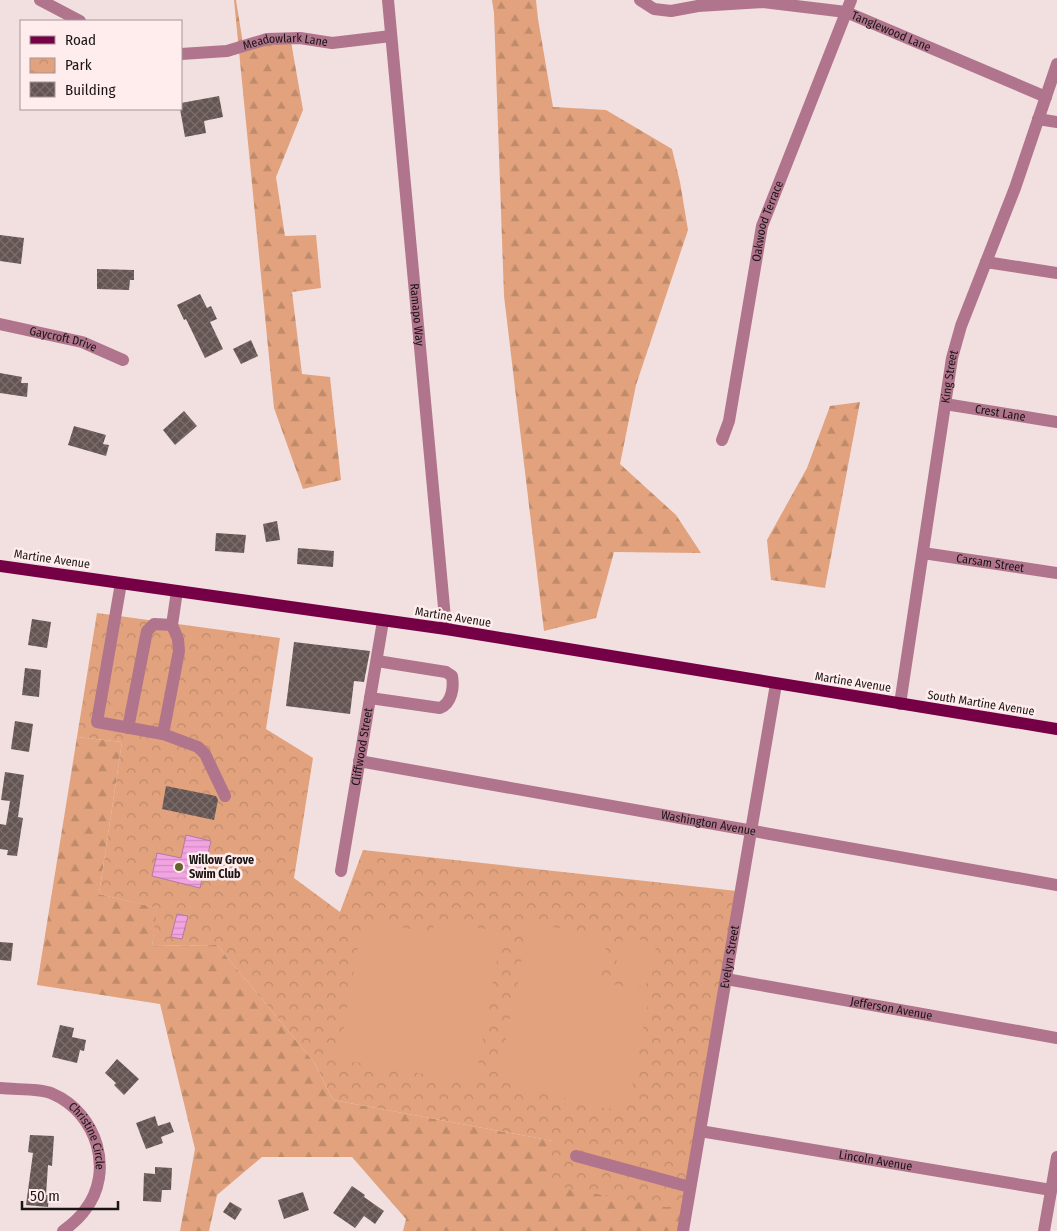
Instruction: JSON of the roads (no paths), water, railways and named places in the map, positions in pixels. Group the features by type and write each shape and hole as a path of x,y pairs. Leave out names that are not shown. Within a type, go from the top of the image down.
{"main road":[{"name":"Martine Avenue","path":"0,566 446,629 900,704"},
{"name":"South Martine Avenue","path":"900,704 1057,729"}],"street":[{"path":"40,0 78,20"},
{"name":"Ramapo Way","path":"388,0 446,629"},
{"name":"Tanglewood Lane","path":"640,0 654,9 671,10 698,6 763,2 848,6 1046,97"},
{"name":"Oakwood Terrace","path":"722,440 729,421 762,226 848,6"},
{"name":"Meadowlark Lane","path":"182,54 227,51 267,39 300,38 332,43 391,36"},
{"name":"King Street","path":"900,704 952,358 961,326 1015,188 1057,64"},
{"path":"1038,119 1057,122"},
{"path":"986,262 1057,273"},
{"name":"Gaycroft Drive","path":"0,324 82,342 123,360"},
{"name":"Crest Lane","path":"945,404 1057,422"},
{"name":"Carsam Street","path":"923,553 1057,573"},
{"path":"120,583 97,722 163,734 198,747 205,754 225,796"},
{"path":"163,734 180,652 178,639 172,625 177,591"},
{"name":"Cliffwood Street","path":"341,871 384,621"},
{"path":"128,728 147,631 154,624 172,625"},
{"path":"370,698 440,708 445,706 450,697 453,683 452,676 446,672 377,660"},
{"name":"Evelyn Street","path":"683,1231 776,684"},
{"name":"Washington Avenue","path":"359,762 1057,885"},
{"name":"Jefferson Avenue","path":"726,978 1057,1038"},
{"name":"Christine Circle","path":"0,1088 48,1092 55,1095 69,1103 81,1114 94,1134 100,1158 100,1174 96,1189 85,1211 63,1231"},
{"name":"Lincoln Avenue","path":"700,1131 1051,1190"},
{"path":"576,1156 690,1187"},
{"path":"1044,1231 1057,1157"}],"place":[{"name":"Willow Grove Swim Club","path":"179,867"}]}
